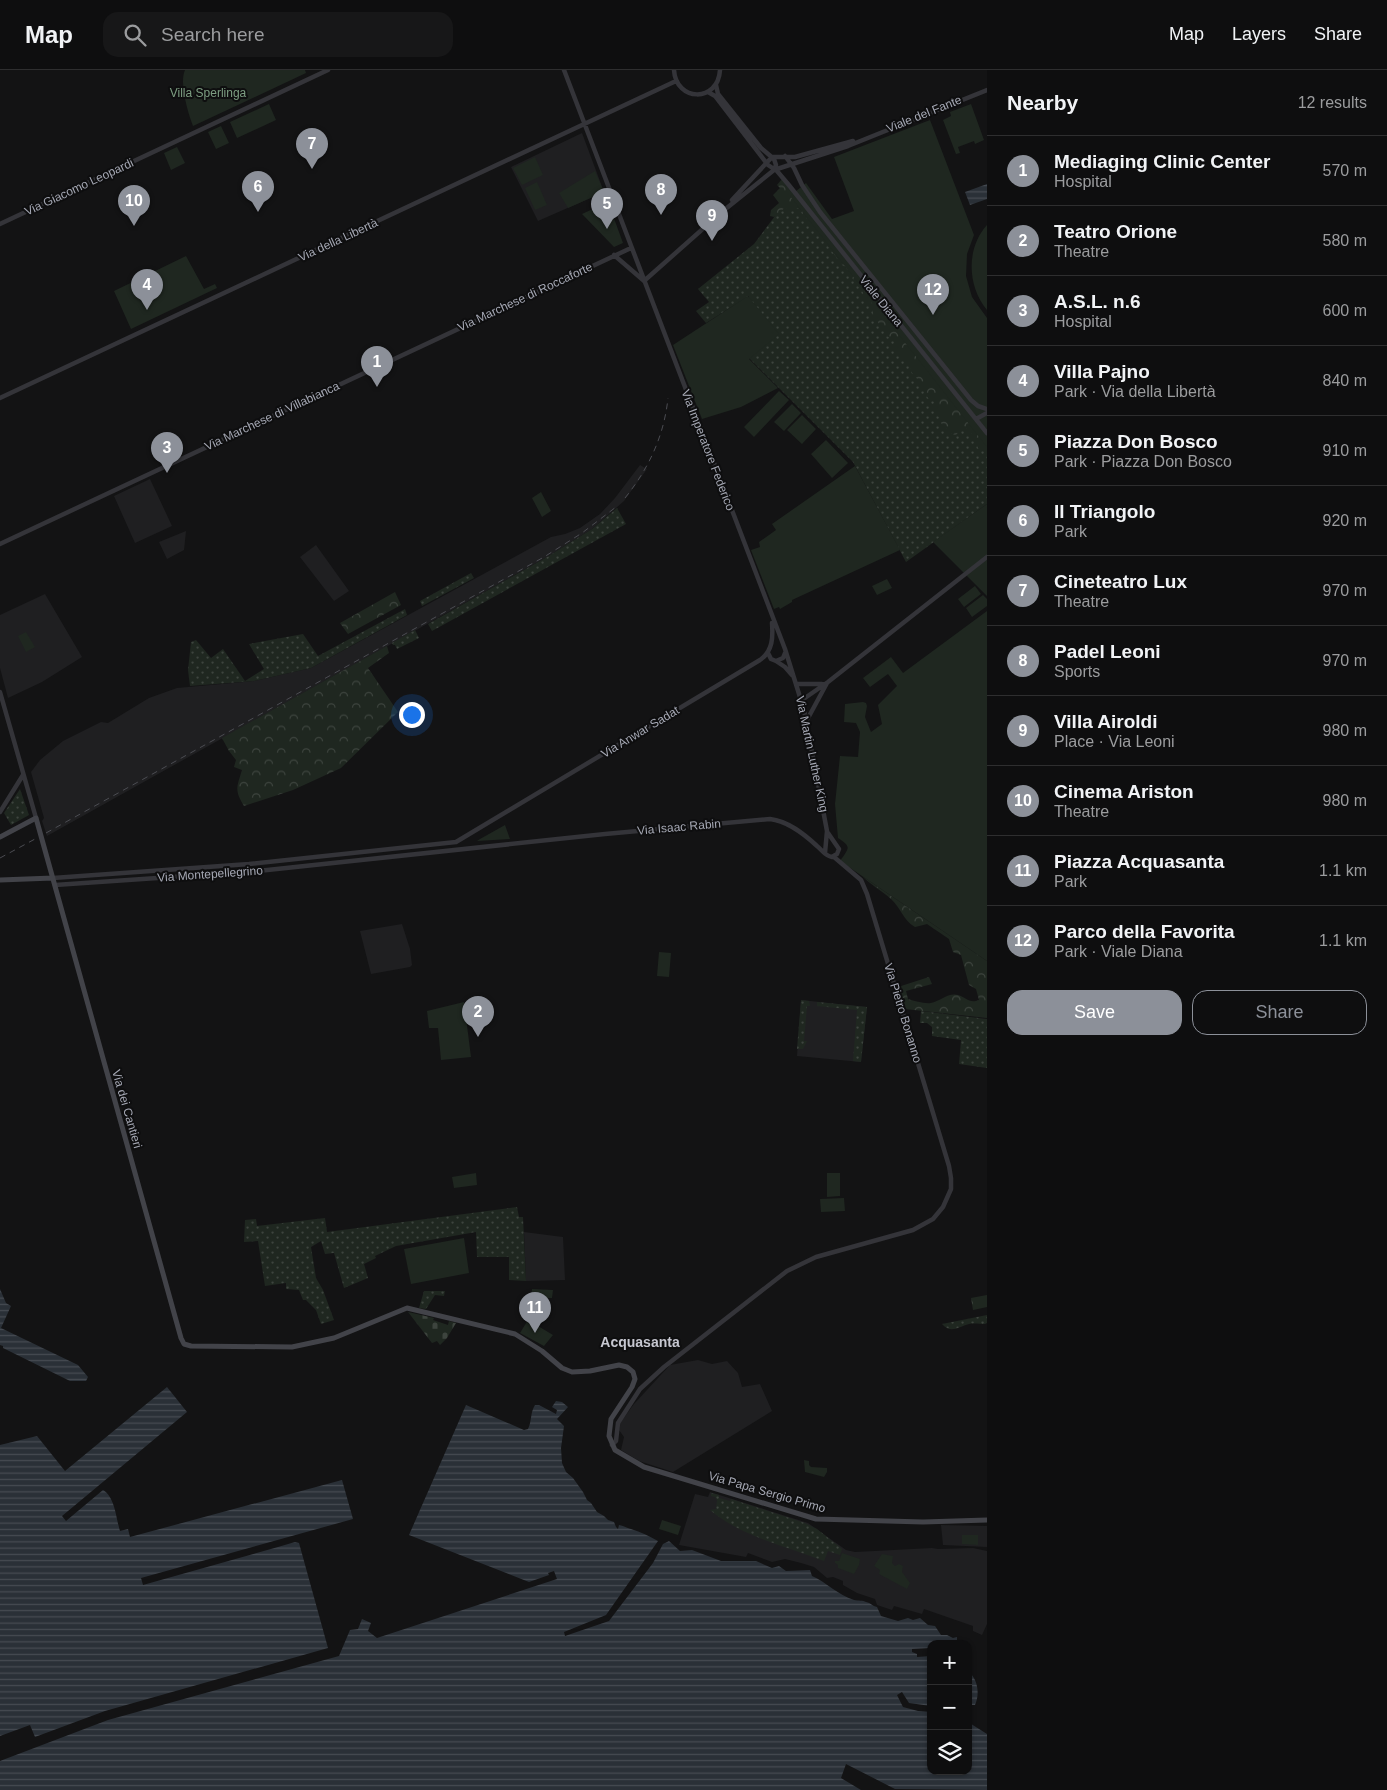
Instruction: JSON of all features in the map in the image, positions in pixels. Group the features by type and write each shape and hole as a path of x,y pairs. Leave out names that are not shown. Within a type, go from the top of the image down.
{"main road":[{"path":"0,837 36,818"},
{"name":"Via dei Cantieri","path":"36,818 184,1344 191,1346 292,1347 334,1338 407,1308 515,1334 542,1351 562,1368 577,1372 619,1364 627,1367 633,1372 635,1379 632,1387 611,1419 609,1436 612,1445"},
{"path":"0,880 53,878"},
{"name":"Via Papa Sergio Primo","path":"612,1445 622,1455 644,1467 816,1518 923,1522 987,1520"}],"street":[{"name":"Via Giacomo Leopardi","path":"0,224 328,70"},
{"name":"Via Imperatore Federico","path":"564,70 630,248 784,649"},
{"path":"674,70 676,81 683,90 689,93 701,94 708,92 716,85"},
{"path":"720,70 716,85 718,94 761,148 778,156"},
{"name":"Via della Libertà","path":"0,398 676,81"},
{"name":"Viale del Fante","path":"723,211 772,168 841,148 987,90"},
{"name":"Viale Diana","path":"708,92 715,96 766,162 788,184 987,433"},
{"name":"Viale del Fante","path":"778,156 795,157 862,139"},
{"path":"767,152 776,164 772,168"},
{"path":"761,154 763,160 762,167"},
{"path":"614,255 644,281 723,211 771,157 778,156"},
{"name":"Viale Diana","path":"785,156 820,212 925,345 971,400 978,406 987,409"},
{"name":"Via Marchese di Roccaforte","path":"435,339 630,248"},
{"name":"Via Marchese di Villabianca","path":"0,544 435,339"},
{"path":"976,419 987,413"},
{"path":"802,700 828,682 987,557"},
{"path":"772,619 773,631 768,653 771,659 785,667 794,678"},
{"path":"771,646 778,644 784,649 783,658 776,661"},
{"name":"Via Martin Luther King","path":"784,649 802,700 807,721 827,832 825,844"},
{"name":"Via Anwar Sadat","path":"456,842 758,662 768,653"},
{"path":"796,684 820,685 828,682"},
{"path":"807,721 828,682"},
{"path":"0,692 36,818"},
{"path":"0,812 23,775"},
{"name":"Via Isaac Rabin","path":"523,843 770,820 782,822 792,827 825,853"},
{"name":"Via Martin Luther King","path":"827,832 833,842"},
{"name":"Via Montepellegrino","path":"53,878 249,864 456,842"},
{"path":"833,842 839,849 834,857 828,857 825,853 825,844 833,842"},
{"name":"Via Montepellegrino","path":"55,885 258,871 523,843"},
{"path":"346,854 347,862"},
{"name":"Via Pietro Bonanno","path":"612,1445 616,1441 618,1422 640,1389 664,1367 787,1271 803,1262 913,1230 933,1219 948,1198 951,1182 949,1166 868,894 857,876 834,857"},
{"path":"73,877 73,884"}],"shaded area":[{"path":"582,133 604,192 538,221 511,167"},
{"path":"987,184 987,199 970,205 965,192"},
{"path":"640,465 647,469 624,501 592,529 547,557 47,836 31,772 40,760 63,741 101,722 108,723 149,698 177,688 254,681 311,668 551,537 580,528 600,514 615,498"},
{"path":"150,479 172,526 135,543 114,496"},
{"path":"186,531 184,550 167,559 159,542"},
{"path":"316,545 349,591 334,601 300,557"},
{"path":"45,594 82,657 42,682 8,698 0,668 0,615"},
{"path":"402,924 410,949 412,965 410,967 371,974 360,931"},
{"path":"801,1000 867,1007 861,1062 797,1056"},
{"path":"524,1232 563,1237 565,1280 526,1281"},
{"path":"0,1289 6,1303 11,1306 1,1328 78,1365 88,1377 86,1381 70,1381 0,1345"},
{"path":"698,1360 712,1364 727,1361 738,1373 742,1387 760,1384 772,1411 673,1472 639,1461 621,1450 624,1437 619,1430 620,1423 634,1404 670,1365"},
{"path":"167,1387 187,1412 62,1516 66,1521 103,1490 113,1503 120,1531 128,1529 130,1537 342,1480 353,1519 141,1578 143,1585 295,1542 299,1543 328,1648 105,1711 35,1737 30,1725 0,1736 0,1445 37,1436 65,1471"},
{"path":"556,1401 562,1402 568,1407 557,1419 564,1426 561,1448 562,1463 566,1472 573,1478 587,1500 597,1512 614,1522 618,1529 619,1525 623,1526 658,1541 606,1615 564,1632 565,1636 609,1621 653,1563 663,1544 669,1541 680,1551 692,1550 721,1561 756,1561 772,1568 779,1566 786,1571 810,1570 812,1576 843,1595 854,1600 865,1601 877,1607 881,1616 898,1621 908,1618 913,1620 920,1618 928,1625 935,1626 941,1635 957,1637 957,1640 927,1640 927,1648 912,1649 912,1652 917,1654 917,1657 927,1656 927,1705 909,1703 902,1692 897,1695 903,1707 927,1712 927,1775 972,1775 972,1725 987,1734 987,1790 895,1789 846,1764 841,1778 861,1790 0,1790 0,1761 108,1720 339,1656 350,1630 358,1629 362,1619 371,1623 368,1631 377,1638 557,1579 554,1571 548,1573 549,1575 529,1582 409,1535 466,1405 524,1430 528,1429 535,1405 539,1405 556,1414 557,1410 552,1407"},
{"path":"710,1492 808,1523 846,1550 855,1552 932,1548 973,1548 987,1551 987,1624 982,1635 973,1631 973,1626 924,1609 922,1614 894,1606 892,1610 877,1605 875,1599 857,1593 843,1585 843,1581 833,1577 827,1578 814,1567 801,1563 785,1559 772,1562 748,1553 746,1557 679,1545 695,1494 708,1497"},
{"path":"941,1525 987,1526 987,1547 943,1545"},
{"path":"972,1675 976,1682 978,1692 975,1705 972,1705"}],"green space":[{"name":"Villa Sperlinga","path":"185,70 305,70 306,73 193,126 184,90 183,76"},
{"path":"269,104 276,120 237,138 230,122"},
{"path":"971,104 984,140 975,144 974,141 958,147 960,153 956,154 943,120 951,116 950,112"},
{"path":"930,120 974,235 967,254 966,276 972,297 987,318 987,447 790,196 806,183 832,219 854,211 834,157"},
{"path":"221,126 229,143 216,149 208,132"},
{"path":"177,147 185,163 171,170 164,153"},
{"path":"535,157 543,175 522,185 513,168"},
{"path":"595,171 604,192 568,208 559,193"},
{"path":"782,179 987,438 987,453 978,448 975,437 964,426 956,435 952,434 940,422 934,409 935,404 933,400 928,398 917,378 912,373 910,365 895,350 894,340 887,336 874,315 872,315 874,307 871,302 868,302 862,291 799,208 790,210 784,208 774,217 770,216 771,210 779,203 773,195 780,188 777,185"},
{"path":"537,182 547,205 535,210 525,188"},
{"path":"790,196 987,447 987,504 906,562 853,462 749,358 749,296 706,323 696,311 709,302 698,289 754,244"},
{"path":"608,202 623,243 614,247 582,214"},
{"path":"987,225 987,310 976,290 973,279 972,256 980,234"},
{"path":"186,256 204,289 215,284 217,288 131,329 114,291"},
{"path":"748,296 779,334 749,359 778,388 741,407 702,419 673,345"},
{"path":"779,391 789,400 754,437 744,427"},
{"path":"792,404 801,413 784,431 774,422"},
{"path":"802,415 816,429 802,444 787,430"},
{"path":"826,440 848,463 832,478 811,454"},
{"path":"855,466 900,550 792,600 792,602 780,609 779,607 774,609 751,550 760,547 759,542 776,530 772,524"},
{"path":"541,492 551,511 542,517 532,498"},
{"path":"987,504 987,596 933,542"},
{"path":"617,508 626,524 432,631 428,624 547,557 592,529"},
{"path":"471,573 474,578 422,606 420,601"},
{"path":"887,579 892,588 877,595 872,586"},
{"path":"975,586 981,594 964,607 958,599"},
{"path":"395,592 401,605 348,634 340,623"},
{"path":"983,595 987,599 987,606 972,617 966,608"},
{"path":"405,609 407,615 311,668 254,681 190,686 188,670 191,642 196,640 211,658 223,649 245,681 264,669 249,644 303,634 318,656"},
{"path":"987,611 987,961 840,861 848,848 838,838 835,804 840,756 858,757 860,732 856,723 844,722 845,704 866,703 865,717 871,732 882,724 878,705 897,686 888,674 870,687 863,678 891,657 903,673"},
{"path":"415,630 419,638 397,649 393,645 392,643"},
{"path":"26,632 35,647 26,652 18,636"},
{"path":"387,646 389,653 368,668 398,712 341,768 293,790 244,806 237,788 242,770 234,767 236,760 222,738"},
{"path":"20,789 29,815 11,825 4,813"},
{"path":"505,825 510,839 477,841 480,839"},
{"path":"862,876 987,961 987,1018 905,1009 898,987 929,977 932,984 906,991 908,999 922,1003 931,1003 955,994 970,1001 979,1000 976,989 969,985 961,955 953,952 949,939 927,924 915,927 891,899"},
{"path":"659,952 671,953 669,977 657,976"},
{"path":"801,1000 809,1001 810,1006 807,1006 804,1041 807,1041 803,1049 797,1049"},
{"path":"464,1002 471,1057 441,1060 438,1028 429,1028 427,1011"},
{"path":"817,1002 867,1007 861,1062 853,1061 857,1010 817,1006"},
{"path":"921,1011 987,1019 987,1068 959,1064 961,1040 932,1036 932,1027 927,1023 920,1023"},
{"path":"476,1173 477,1185 454,1188 452,1177"},
{"path":"827,1173 840,1173 840,1196 827,1197"},
{"path":"844,1198 845,1211 821,1212 820,1199"},
{"path":"517,1207 519,1217 523,1217 526,1281 509,1280 509,1257 477,1257 476,1232 396,1246 375,1256 376,1258 364,1264 368,1278 344,1288 334,1253 325,1254 321,1241 311,1247 316,1278 323,1290 334,1320 321,1324 316,1310 306,1300 303,1300 299,1290 286,1289 286,1283 265,1286 258,1241 244,1242 245,1220 256,1219 257,1226 325,1218 327,1232"},
{"path":"464,1238 469,1273 411,1284 404,1249"},
{"path":"532,1289 553,1290 552,1298 531,1298"},
{"path":"424,1291 445,1291 444,1296 435,1295 426,1309 419,1308"},
{"path":"987,1295 987,1307 973,1310 971,1298"},
{"path":"408,1312 434,1318 433,1320 448,1325 449,1321 456,1323 447,1338 440,1345 437,1341 432,1343"},
{"path":"987,1315 987,1323 985,1324 969,1324 948,1329 942,1324"},
{"path":"528,1320 553,1335 544,1346 520,1333"},
{"path":"804,1460 809,1461 811,1467 827,1468 824,1477 805,1472"},
{"path":"711,1493 719,1495 719,1498 730,1501 731,1499 805,1523 817,1529 842,1549 840,1555 828,1551 824,1561 750,1534 710,1510 716,1509 717,1500 711,1496"},
{"path":"662,1520 681,1526 678,1535 659,1529"},
{"path":"962,1535 978,1535 978,1545 962,1544"},
{"path":"842,1553 860,1559 854,1574 838,1568 838,1565 835,1563 835,1561 839,1561"},
{"path":"882,1554 893,1556 892,1563 895,1566 899,1564 903,1566 902,1572 910,1583 907,1589 879,1574 880,1570 874,1566"}],"railway":[{"path":"625,498 634,487 654,451 663,425 668,398"},
{"path":"46,833 544,557 582,533 616,507"},
{"path":"0,858 35,839"}],"place":[{"name":"Cineteatro Lux","path":"312,169"},
{"name":"Il Triangolo","path":"258,212"},
{"name":"Padel Leoni","path":"661,215"},
{"name":"Cinema Ariston","path":"134,226"},
{"name":"Piazza Don Bosco","path":"607,229"},
{"name":"Villa Airoldi","path":"712,241"},
{"name":"Villa Pajno","path":"147,310"},
{"name":"Parco della Favorita","path":"933,315"},
{"name":"Mediaging Clinic Center","path":"377,387"},
{"name":"A.S.L. n.6","path":"167,473"},
{"name":"Teatro Orione","path":"478,1037"},
{"name":"Piazza Acquasanta","path":"535,1333"}],"district":[{"name":"Acquasanta","path":"640,1342"}]}
